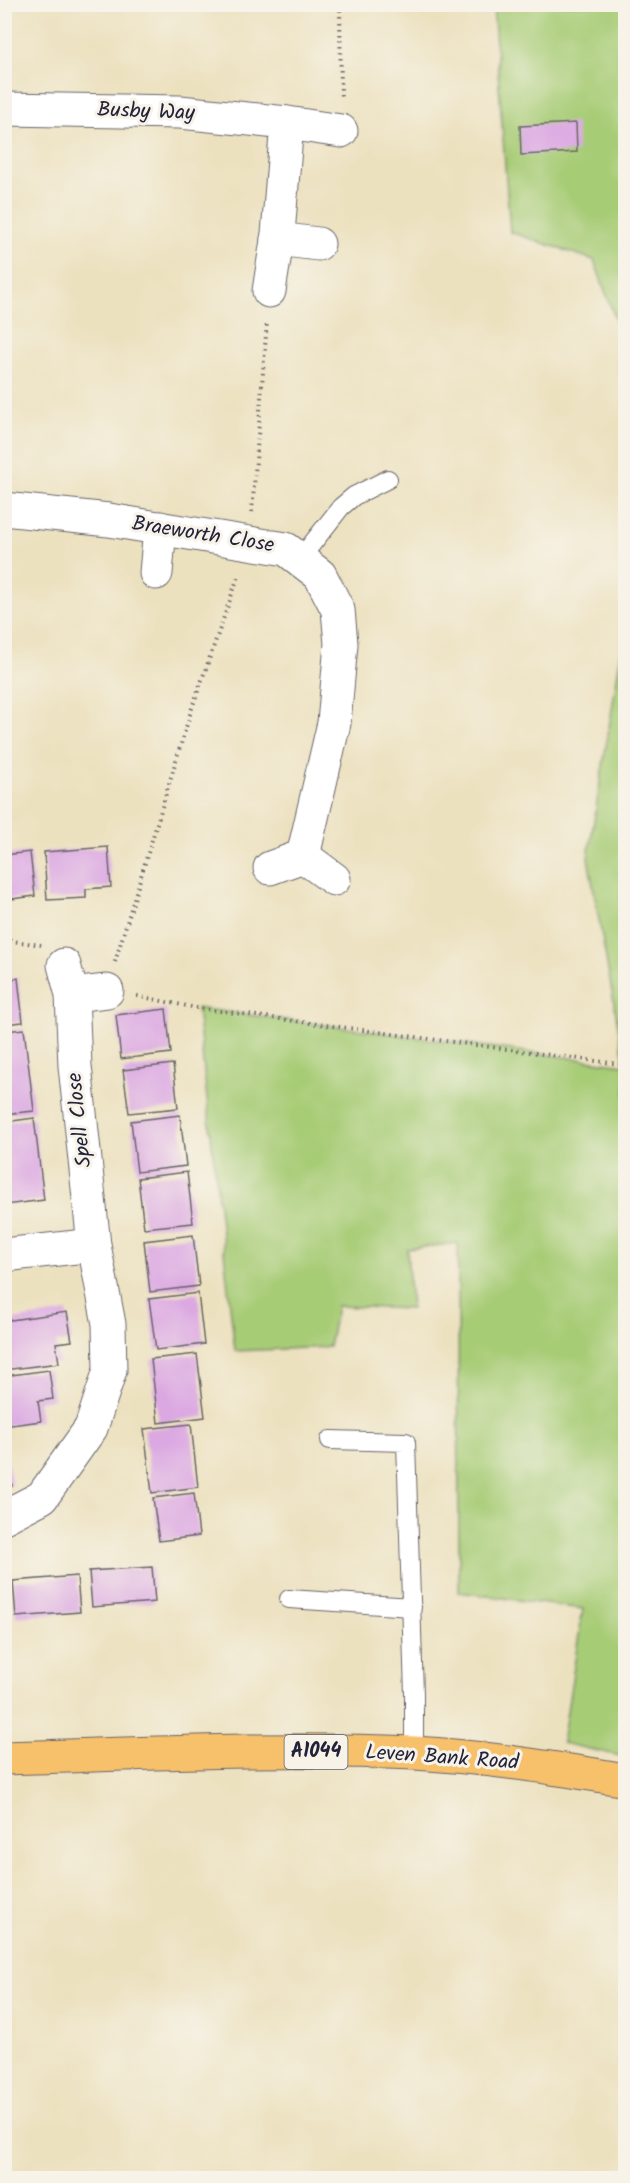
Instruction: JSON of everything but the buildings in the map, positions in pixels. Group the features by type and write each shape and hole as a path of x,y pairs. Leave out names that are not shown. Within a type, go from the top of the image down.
{"main road":[{"name":"Leven Bank Road","path":"4,1758 278,1751 414,1754 512,1762 626,1779"}],"street":[{"name":"Busby Way","path":"4,109 180,112 341,131"},
{"path":"269,291 277,239 287,123"},
{"path":"277,239 318,244"},
{"name":"Braeworth Close","path":"4,509 109,520 286,549 320,575 338,610 341,644 334,723 303,856"},
{"path":"156,573 160,528"},
{"path":"270,868 303,856 334,879"},
{"name":"Spell Close","path":"4,1517 42,1497 91,1428 110,1370 109,1324 94,1245 68,980 106,991"},
{"path":"4,1255 94,1245"}],"lane":[{"path":"300,559 341,507 354,496 388,479"},
{"path":"330,1440 406,1442 414,1754"},
{"path":"289,1599 412,1607"}],"path":[{"path":"340,4 341,131"},
{"path":"269,291 250,542 191,711 106,991 197,1008 626,1065"}],"green space":[{"path":"493,5 625,5 625,346 594,260 510,232"},
{"path":"625,628 626,1757 562,1743 583,1609 459,1592 458,1243 407,1249 411,1309 337,1306 329,1347 235,1351 197,1008 625,1065 588,858"}]}
